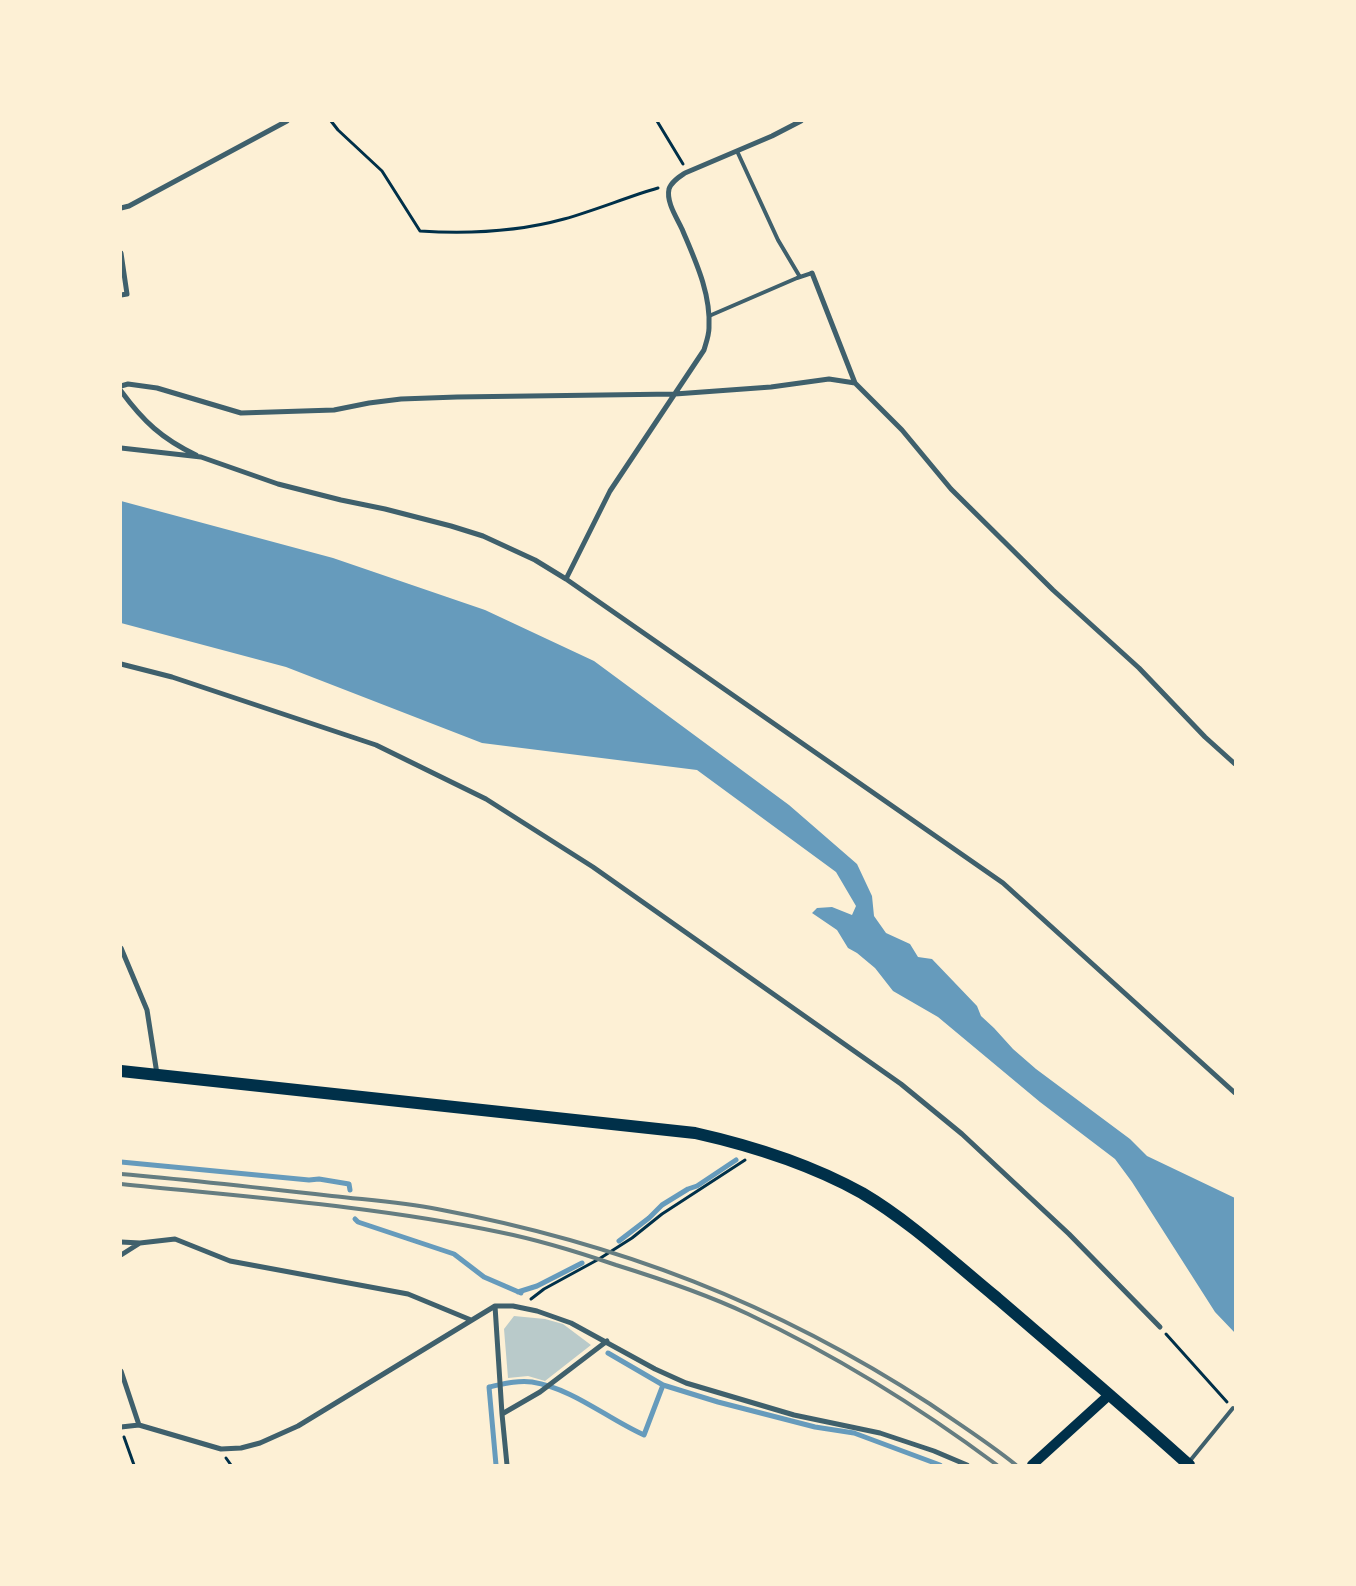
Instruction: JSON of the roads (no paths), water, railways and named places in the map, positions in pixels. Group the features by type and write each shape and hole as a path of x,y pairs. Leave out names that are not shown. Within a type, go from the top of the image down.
{"main road":[{"path":"121,1070 695,1133 756,1148 834,1179 862,1193 889,1210 943,1253 1188,1464"},
{"path":"1032,1465 1109,1395"}],"street":[{"path":"121,208 129,206 287,121"},
{"path":"566,579 610,491 704,350 709,330 706,293 695,259 669,201 669,189 674,181 688,172 786,130 801,121"},
{"path":"121,253 127,294 121,295"},
{"path":"812,273 855,383 902,430 964,502 1053,590 1139,668 1205,737 1235,764"},
{"path":"121,386 128,384 157,388 241,413 334,410 377,402 448,397 675,394 771,387 829,379 855,383"},
{"path":"121,391 148,424 166,439 201,457 278,484 413,516 483,536 534,560 566,579 1003,883 1235,1093"},
{"path":"121,448 201,457"},
{"path":"121,664 172,677 376,745 486,799 585,862 901,1084 962,1134 1062,1228 1160,1326"},
{"path":"121,948 147,1010 157,1074"},
{"path":"121,1242 140,1243 176,1239 230,1261 408,1294 471,1320"},
{"path":"121,1255 140,1243"},
{"path":"495,1306 507,1465"},
{"path":"121,1427 139,1425 221,1449 241,1448 260,1444 298,1426 495,1306 537,1311 571,1323 607,1341 655,1369 686,1383 794,1415 880,1433 934,1451 967,1465"},
{"path":"502,1414 540,1392 607,1341"},
{"path":"121,1371 139,1425"}],"lane":[{"path":"737,151 778,240 800,277"},
{"path":"709,316 812,273"},
{"path":"1188,1464 1233,1408"}],"water":[{"path":"121,501 333,558 485,610 594,661 789,805 857,864 872,896 874,916 886,933 910,944 918,957 932,959 977,1006 981,1016 1013,1049 1036,1069 1130,1139 1147,1156 1235,1198 1235,1333 1215,1312 1132,1182 1115,1159 1040,1102 938,1017 893,991 875,968 848,948 837,930 812,913 817,908 832,907 852,915 856,906 836,872 697,770 482,743 286,667 121,623"}],"waterway":[{"path":"619,1241 649,1218 662,1205 688,1189 697,1186 736,1160"},
{"path":"121,1162 309,1180 319,1179 349,1184 350,1190"},
{"path":"355,1219 358,1222 454,1254 484,1277 521,1293"},
{"path":"518,1292 537,1286 582,1263"},
{"path":"608,1353 663,1385 718,1402 815,1427 854,1433 940,1465"},
{"path":"496,1465 489,1387 521,1382 532,1382 547,1386 576,1397 644,1435 663,1385"}],"railway":[{"path":"121,1174 384,1201 424,1207 504,1223 632,1259 693,1281 754,1307 813,1336 872,1368 930,1404 985,1441 1016,1465"},
{"path":"121,1184 311,1203 406,1215 514,1235 587,1255 700,1293 781,1330 877,1384 938,1423 997,1465"}]}
